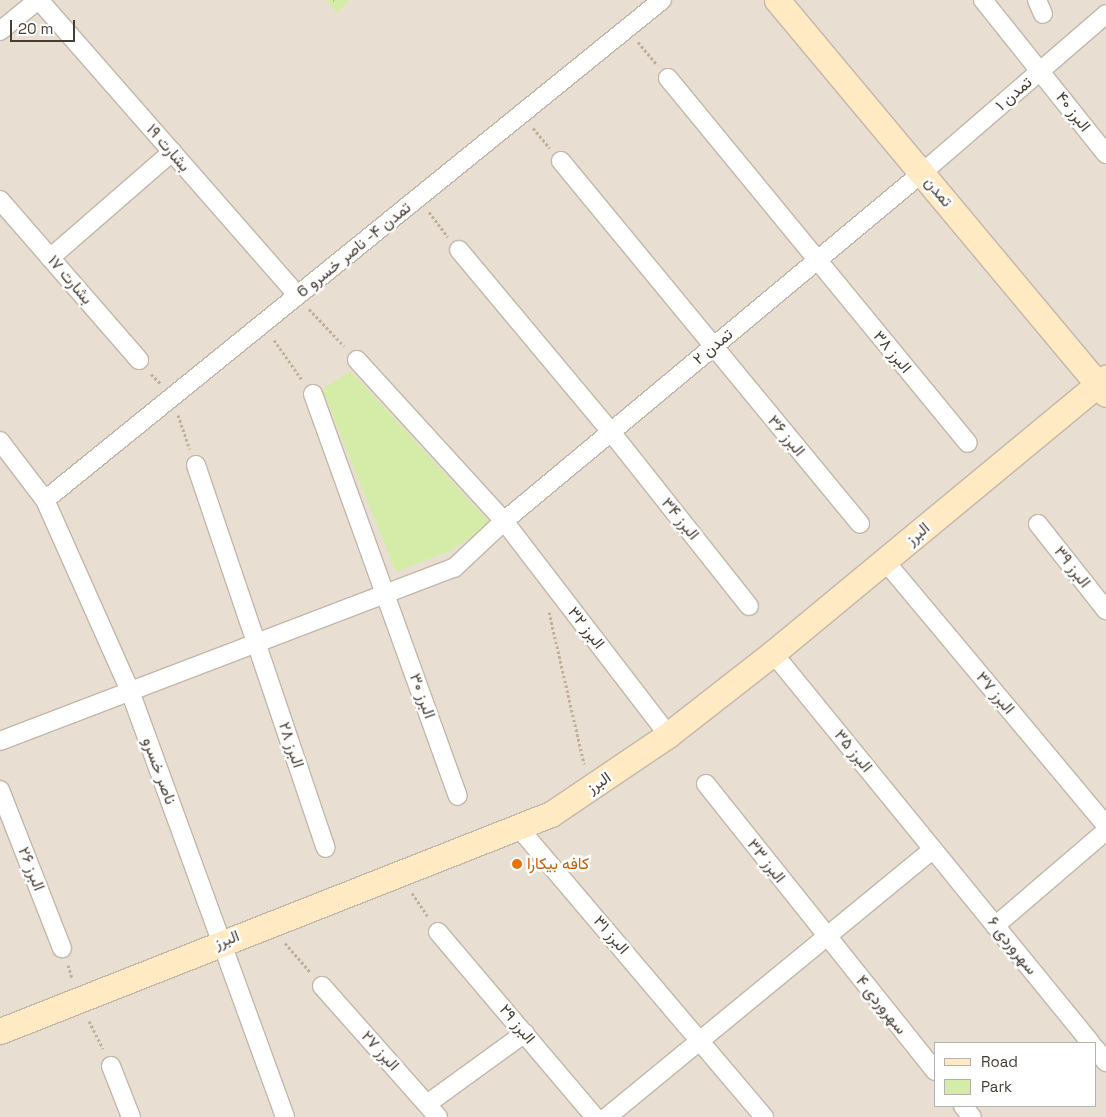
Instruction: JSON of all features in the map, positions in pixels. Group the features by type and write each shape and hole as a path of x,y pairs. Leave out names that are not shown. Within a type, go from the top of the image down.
{"street":[{"path":"0,31 39,0"},
{"name":"بشارت ۱۹","path":"39,0 297,296"},
{"name":"تمدن ۴- ناصر خسرو 6","path":"45,500 662,0"},
{"name":"تمدن","path":"777,0 1103,386"},
{"name":"البرز ۴۰","path":"983,0 1106,154"},
{"name":"تمدن ۱","path":"922,173 1106,14"},
{"name":"البرز ۳۸","path":"668,78 816,261 968,443"},
{"path":"50,258 172,152"},
{"name":"البرز ۳۶","path":"561,161 712,348 860,524"},
{"name":"تمدن ۲","path":"0,741 454,568 504,521 922,173"},
{"name":"بشارت ۱۷","path":"0,200 139,360"},
{"name":"البرز ۳۴","path":"459,250 611,432 749,606"},
{"name":"البرز ۳۲","path":"357,360 504,521 668,735"},
{"name":"البرز","path":"0,1031 222,942 519,828 590,790 668,735 773,653 1103,386"},
{"name":"البرز ۳۰","path":"313,394 458,796"},
{"name":"ناصر خسرو","path":"0,441 45,500 130,691 285,1117"},
{"name":"البرز ۲۸","path":"196,464 326,848"},
{"name":"البرز ۳۹","path":"1038,524 1106,610"},
{"name":"البرز ۳۷","path":"885,561 1106,825"},
{"name":"البرز ۳۵","path":"773,653 933,849"},
{"name":"البرز ۳۳","path":"706,784 827,938"},
{"name":"البرز ۲۶","path":"0,790 62,948"},
{"name":"البرز ۳۱","path":"519,828 703,1041 764,1117"},
{"path":"995,926 1106,831"},
{"path":"606,1117 703,1041 933,849"},
{"name":"سهروردی ۶","path":"933,849 1090,1042"},
{"name":"البرز ۲۹","path":"438,932 595,1117"},
{"name":"سهروردی ۴","path":"827,938 934,1070"},
{"name":"البرز ۲۷","path":"322,986 432,1110"},
{"path":"432,1110 525,1033"},
{"path":"1096,1049 1106,1062"},
{"path":"111,1066 131,1117"},
{"path":"963,1107 972,1117"}],"path":[{"path":"627,28 668,78"},
{"path":"521,114 561,161"},
{"path":"417,198 459,250"},
{"path":"297,296 357,360"},
{"path":"262,324 313,394"},
{"path":"139,360 172,397 196,464"},
{"path":"546,602 590,790"},
{"path":"400,874 438,932"},
{"path":"270,924 322,986"}],"shaded area":[{"path":"0,0 1106,0 1106,1117 0,1117"}],"green space":[{"path":"326,0 351,0 337,13"},
{"path":"351,371 491,524 452,550 396,572 322,389"}],"place":[{"name":"کافه بیکارا","path":"517,864"}]}
